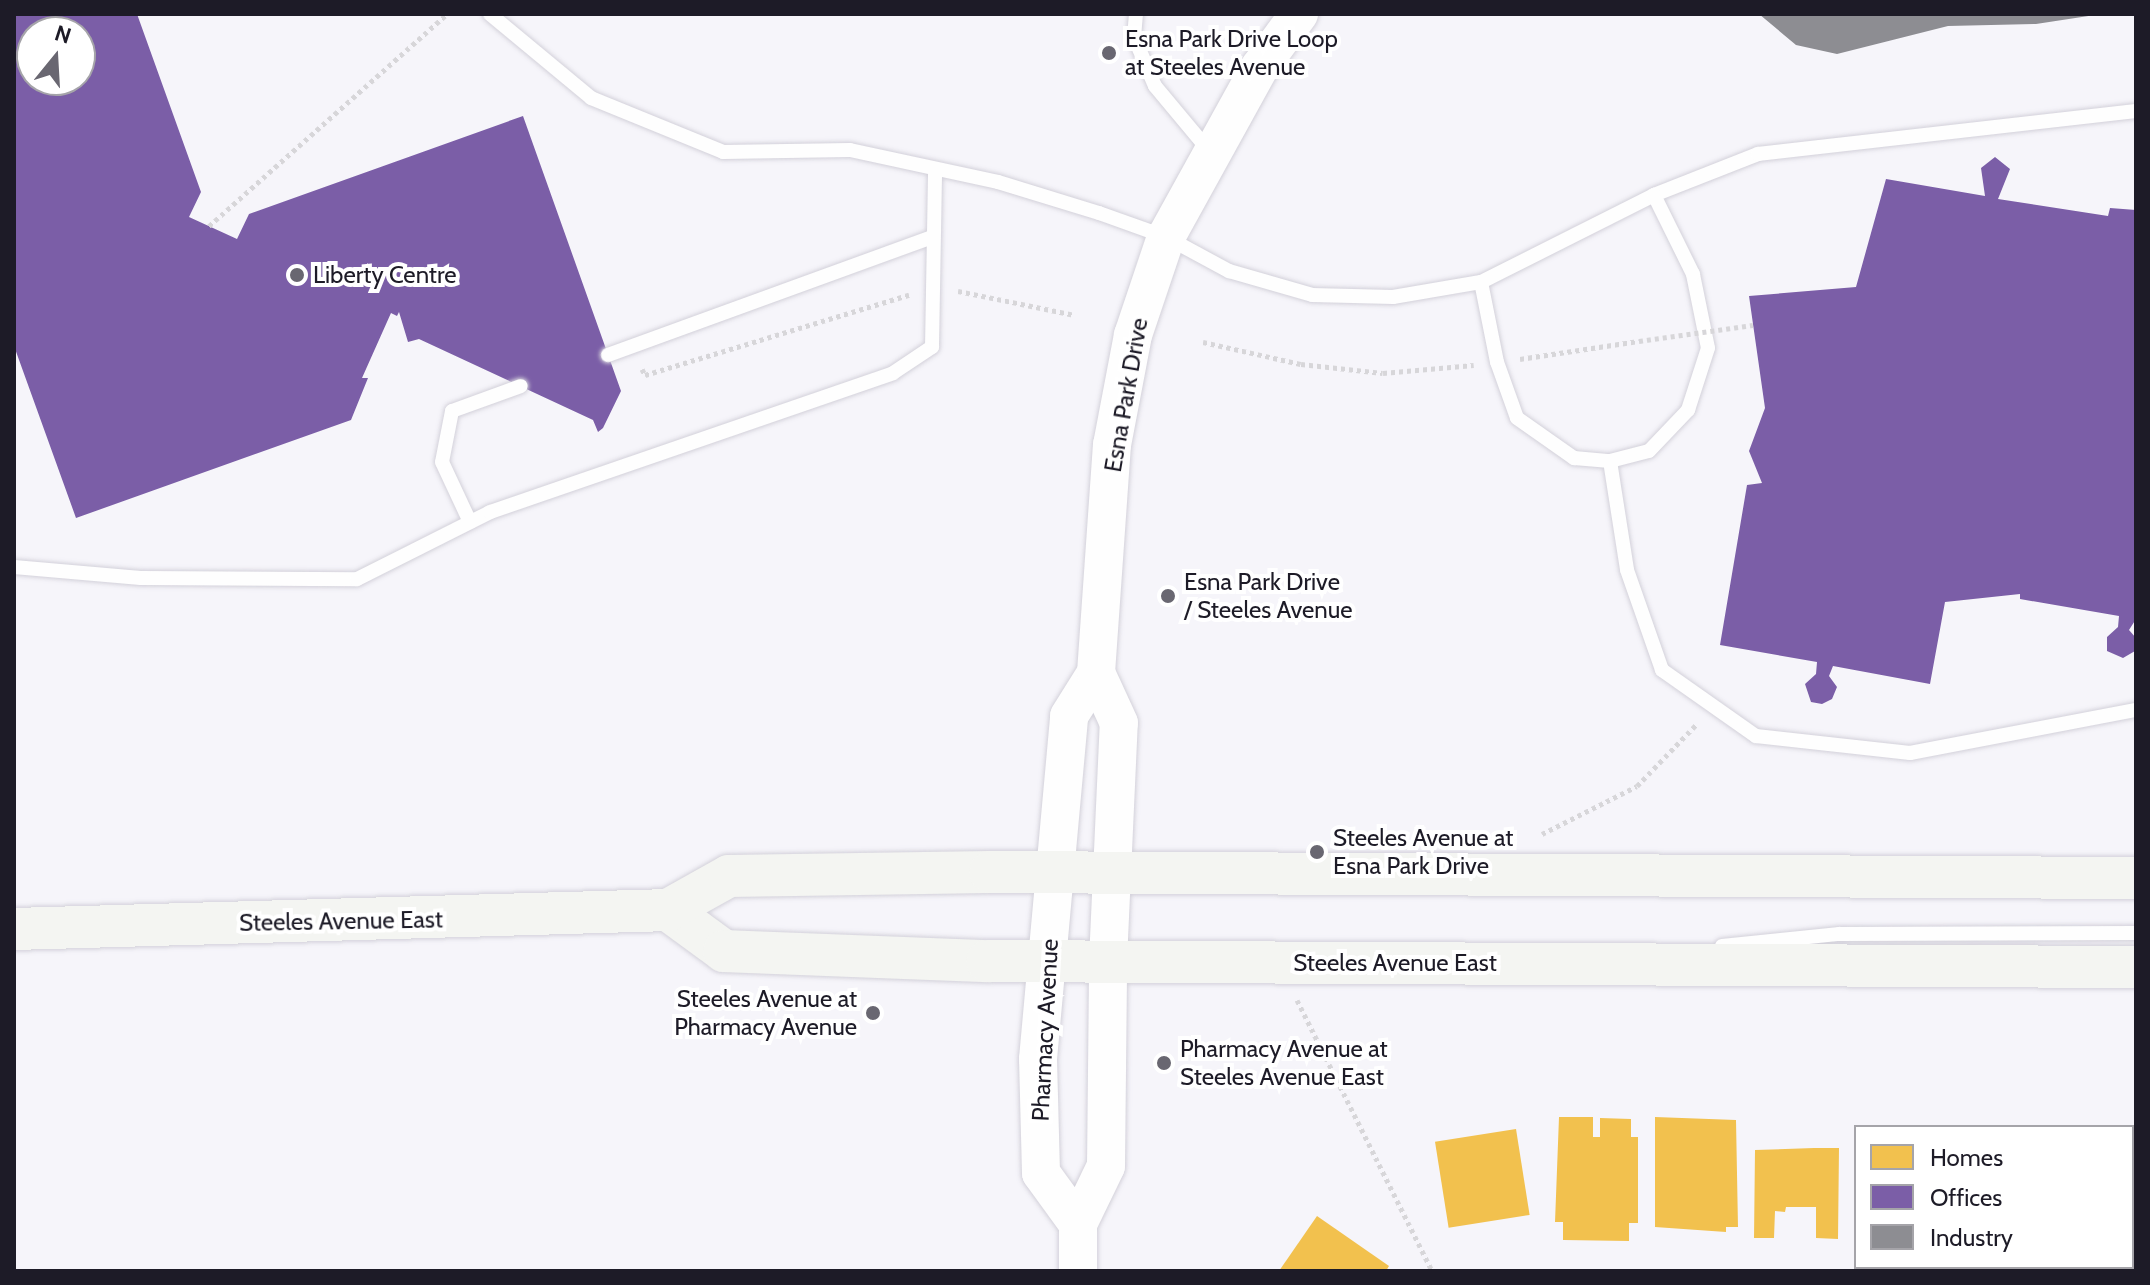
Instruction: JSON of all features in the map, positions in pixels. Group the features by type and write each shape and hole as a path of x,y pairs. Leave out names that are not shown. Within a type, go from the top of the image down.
{"main road":[{"name":"Steeles Avenue East","path":"14,929 668,910 729,876 1054,873 2136,878"},
{"name":"Steeles Avenue East","path":"668,910 724,951 1108,961 2136,967"}],"street":[{"name":"Esna Park Drive","path":"1054,873 1069,716 1096,673 1112,445 1133,335 1166,237 1210,152 1299,14"},
{"name":"Esna Park Drive","path":"1096,673 1119,723 1108,961"},
{"name":"Pharmacy Avenue","path":"1054,873 1038,1059 1041,1173 1078,1224"},
{"path":"1078,1271 1078,1224 1106,1166 1108,961"}],"lane":[{"path":"490,14 591,98 723,152 850,150 998,182 1166,237 1229,271 1312,295 1393,297 1481,282 1654,195 1758,154 2136,111"},
{"path":"1136,14 1134,37 1155,86 1210,152"},
{"path":"14,567 141,578 357,579 470,522 893,373 932,347 930,288 935,169"},
{"path":"1481,282 1497,362 1517,418 1574,458 1610,461 1649,451 1688,410 1708,348 1693,274 1654,195"},
{"path":"608,355 932,237"},
{"path":"470,522 442,462 452,411 521,386"},
{"path":"1610,461 1627,570 1662,670 1756,736 1910,753 2136,710"},
{"path":"1543,964 1839,934 2136,933"}],"path":[{"path":"209,226 447,14"},
{"path":"630,347 645,375 930,288 993,294 1075,315"},
{"path":"1203,342 1301,364 1383,373 1497,362 1753,325"},
{"path":"1542,834 1637,786 1714,706"},
{"path":"1298,1003 1432,1271"}],"building: Homes":[{"path":"1559,1117 1593,1117 1593,1137 1600,1137 1600,1118 1631,1119 1631,1137 1638,1137 1638,1223 1629,1223 1629,1241 1563,1240 1563,1222 1555,1222"},
{"path":"1655,1117 1736,1120 1738,1227 1726,1227 1726,1232 1655,1227"},
{"path":"1516,1129 1530,1215 1449,1228 1435,1142"},
{"path":"1839,1148 1838,1239 1816,1238 1816,1207 1786,1207 1785,1212 1775,1211 1774,1238 1754,1238 1755,1150"},
{"path":"1317,1216 1389,1266 1386,1271 1279,1271"}],"building: Offices":[{"name":"Liberty Centre","path":"14,14 137,14 201,192 189,217 237,239 249,214 523,116 621,391 603,428 598,432 593,420 419,339 408,342 399,312 397,316 391,313 362,378 368,378 351,420 76,518 14,346"},
{"path":"1995,157 2010,169 1998,199 2108,216 2110,208 2136,210 2136,619 2129,630 2136,638 2135,651 2123,658 2107,651 2107,637 2118,627 2119,616 2020,599 2020,594 1945,602 1930,684 1833,666 1829,676 1837,687 1832,699 1822,704 1811,702 1805,684 1816,674 1817,662 1720,645 1747,485 1762,483 1749,451 1765,408 1749,296 1856,287 1886,179 1985,196 1981,168"}],"building: Industry":[{"path":"1759,14 2095,15 2036,24 1948,26 1837,54 1796,45"}],"place":[{"name":"Esna Park Drive Loop at Steeles Avenue","path":"1109,53"},
{"name":"Liberty Centre","path":"297,275"},
{"name":"Esna Park Drive / Steeles Avenue","path":"1168,596"},
{"name":"Steeles Avenue at Esna Park Drive","path":"1317,852"},
{"name":"Steeles Avenue at Pharmacy Avenue","path":"873,1013"},
{"name":"Pharmacy Avenue at Steeles Avenue East","path":"1164,1063"}]}
